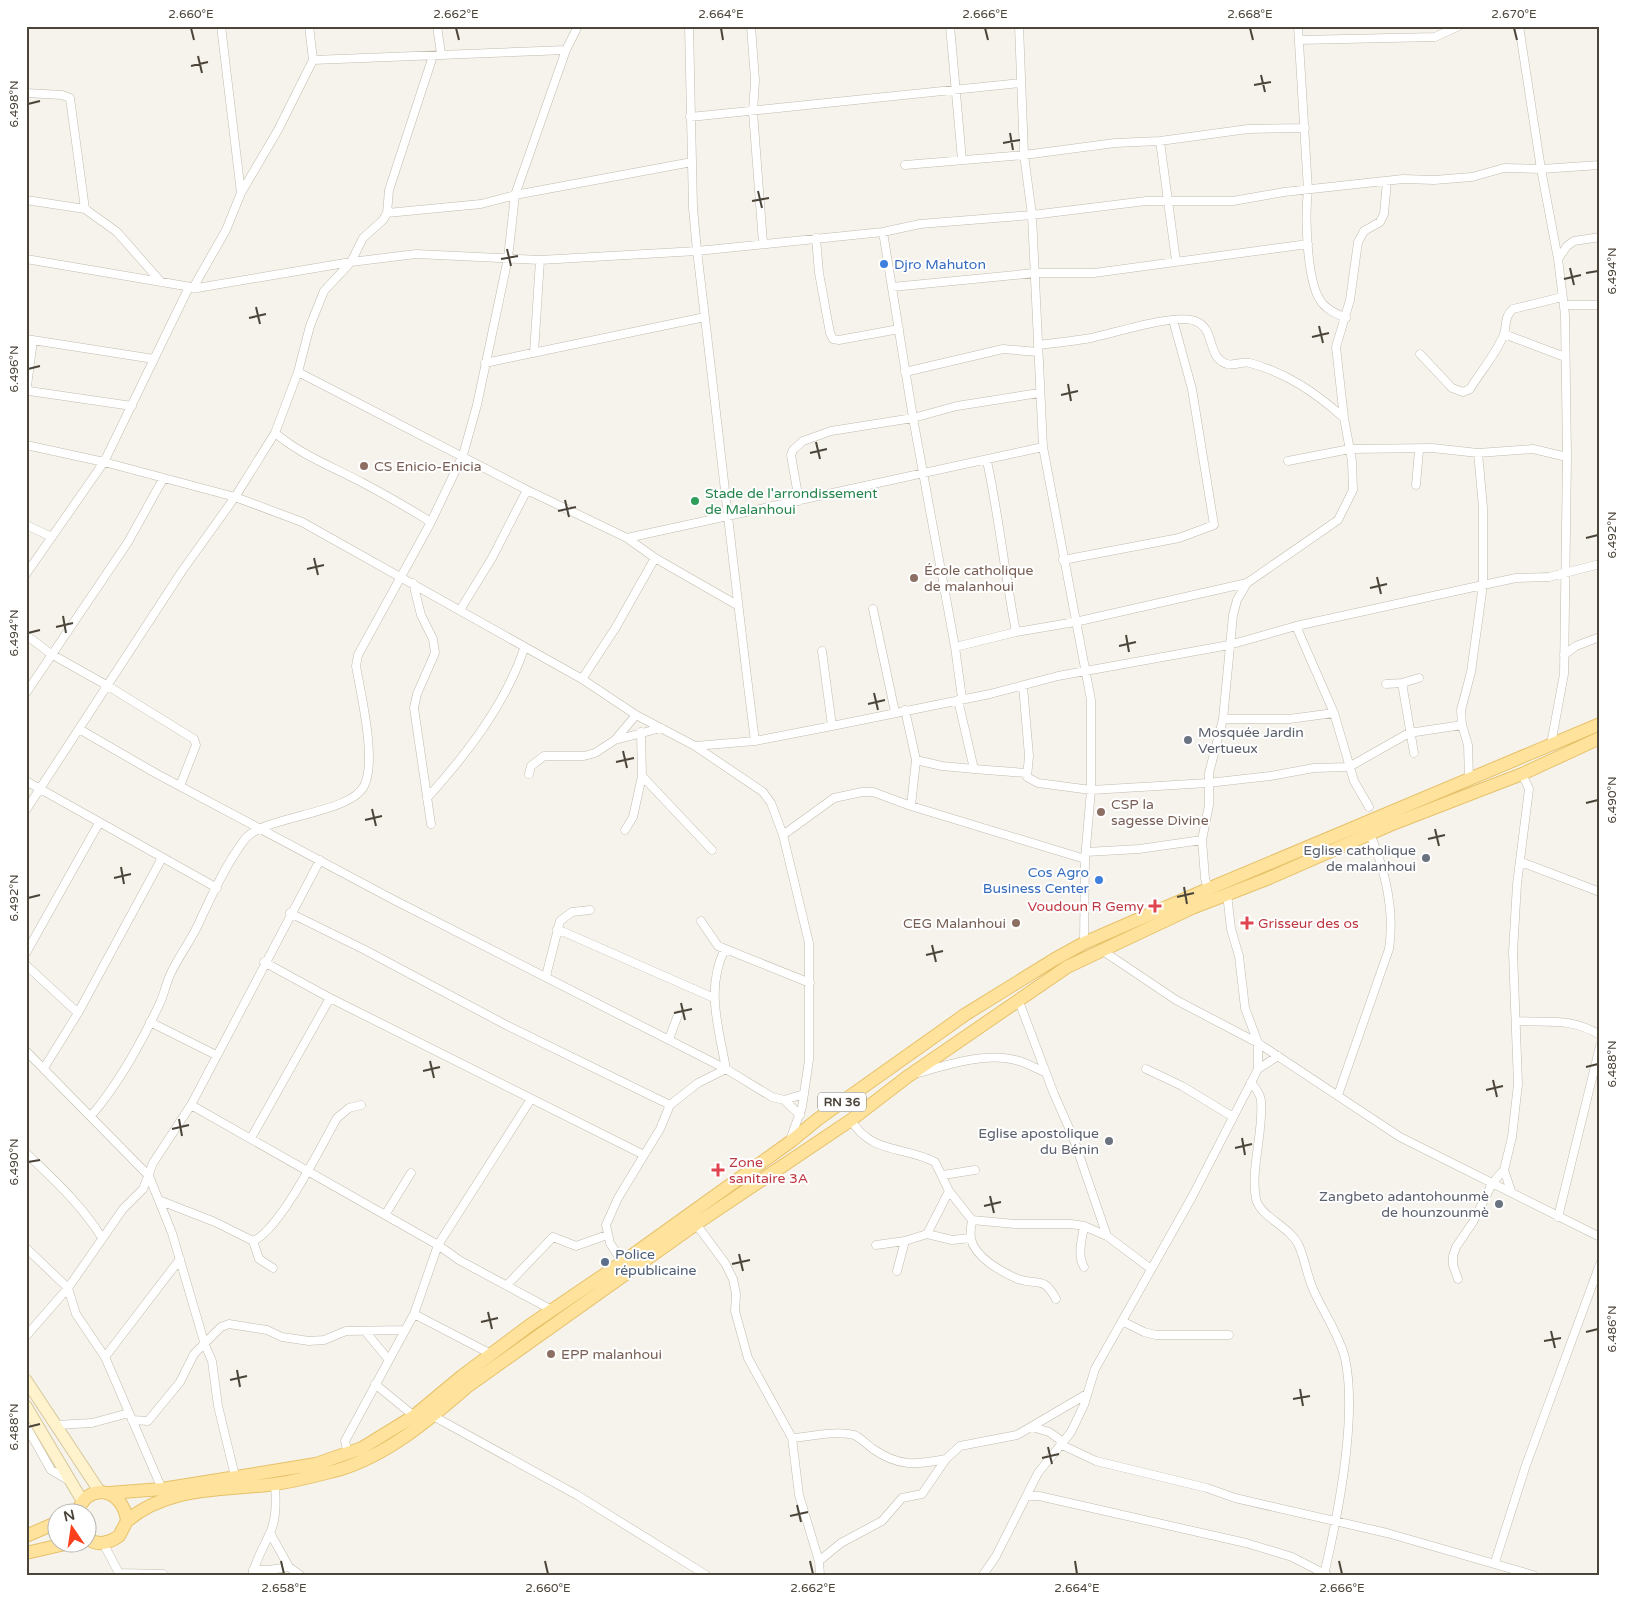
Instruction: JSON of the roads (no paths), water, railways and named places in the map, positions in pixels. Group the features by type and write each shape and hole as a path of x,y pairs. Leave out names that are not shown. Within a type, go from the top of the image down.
{"main road":[{"name":"RN 36","path":"82,1504 87,1497 104,1493 162,1490 235,1476 316,1464 348,1454 414,1416 491,1354 790,1142 818,1119 966,1014 1055,959 1084,944 1208,889 1600,724"},
{"name":"RN 36","path":"103,1543 119,1536 127,1521 137,1512 166,1499 208,1489 275,1484 354,1464 376,1454 434,1416 468,1386 696,1224 851,1120 907,1077 1067,967 1227,894 1370,834 1522,774 1600,738"},
{"path":"26,1380 104,1493 123,1504 127,1521"},
{"path":"26,1406 72,1482 76,1504"},
{"path":"26,1536 48,1526"},
{"path":"98,1543 103,1543"},
{"path":"26,1553 48,1548"}],"street":[{"path":"221,26 241,193"},
{"path":"26,574 104,462 191,287 226,230 241,193 278,130 313,60 309,26"},
{"path":"26,810 182,571 235,497 275,433 298,372 310,326 324,291 350,262 363,238 383,220 387,212 389,190 437,55 437,26"},
{"path":"92,1116 122,1076 160,1002 170,975 246,838 262,828 355,797 364,786 368,773 369,757 357,661 361,648 431,522 463,455 477,405 508,258 516,195 566,50 578,26"},
{"path":"689,26 690,117 697,250 729,517 737,605 755,741"},
{"path":"751,26 755,80 753,112 763,243"},
{"path":"950,26 962,160"},
{"path":"1019,26 1024,155 1032,215 1043,447 1090,700 1091,790 1086,856 1084,944"},
{"path":"1298,26 1308,190 1306,216 1314,289 1321,303 1331,312 1346,318"},
{"path":"1299,40 1435,37 1459,26"},
{"path":"1519,26 1541,169 1558,259 1563,301 1567,457 1564,674 1551,744"},
{"path":"313,60 566,50"},
{"path":"690,117 1021,84"},
{"path":"26,93 62,95 70,98 85,209"},
{"path":"905,165 1024,155 1115,143 1160,141 1248,129 1304,128"},
{"path":"1160,141 1176,261"},
{"path":"387,212 481,204 516,195 692,162"},
{"path":"26,259 191,287 265,278 350,262 416,254 540,260 697,250 883,232 920,224 1032,215 1146,201 1234,201 1261,195 1403,179 1434,180 1472,176 1504,168 1541,169 1600,165"},
{"path":"956,647 1016,632 1075,622 1247,583 1338,520 1353,490 1350,449 1344,418 1336,347 1346,318 1358,242 1364,231 1380,222 1384,214 1387,181"},
{"path":"26,200 85,209 117,232 161,282"},
{"path":"883,232 913,418 956,647 960,699 974,768"},
{"path":"816,238 819,273 833,339 839,340 899,329"},
{"path":"1558,259 1567,246 1574,241 1583,238 1599,238"},
{"path":"892,287 1034,273 1094,273 1308,244"},
{"path":"534,352 540,260"},
{"path":"1420,354 1452,388 1463,392 1470,389 1504,334 1507,314 1513,308 1563,301 1600,304"},
{"path":"485,363 705,317"},
{"path":"905,372 1004,349 1038,348 1185,318 1203,325 1208,332 1216,356 1221,361 1236,365 1247,363 1293,379 1319,396 1344,418"},
{"path":"1063,560 1179,538 1214,525 1192,389 1173,320"},
{"path":"1504,334 1565,357"},
{"path":"132,406 29,391 27,386 30,340 154,359"},
{"path":"298,372 463,455 527,490 627,538 655,558 737,605"},
{"path":"799,500 791,456 797,446 816,435 913,418 957,406 1039,393"},
{"path":"275,433 293,448 313,460 362,482 431,522"},
{"path":"26,445 104,462 235,497 302,522 460,610 524,649 582,680 636,715 695,746 768,797 783,835 807,930 810,983 809,1060 800,1115 790,1142"},
{"path":"627,538 1043,447"},
{"path":"1288,461 1350,449 1445,449 1478,453 1533,449 1567,457"},
{"path":"1416,486 1419,450"},
{"path":"1469,779 1468,745 1462,725 1461,710 1471,672 1482,585 1483,516 1478,453"},
{"path":"987,460 1016,632"},
{"path":"26,693 128,542 163,479"},
{"path":"460,610 489,563 527,490"},
{"path":"26,525 52,537"},
{"path":"582,680 655,558"},
{"path":"695,746 755,741 832,726 1023,686 1058,676 1086,673 1229,644 1296,626 1482,585 1516,578 1549,577 1600,564"},
{"path":"1208,889 1205,878 1202,840 1209,805 1208,783 1223,720 1233,615 1237,600 1247,583"},
{"path":"413,584 421,615 435,647 435,653 416,694 414,708 424,761 426,798 431,824"},
{"path":"873,609 895,712"},
{"path":"1296,626 1334,713 1356,787 1370,807"},
{"path":"26,635 51,654 108,686 194,739 196,745 180,786"},
{"path":"1564,655 1576,646 1600,637"},
{"path":"426,798 448,776 498,706 517,669 524,649"},
{"path":"822,651 832,726"},
{"path":"1386,684 1402,683 1419,678"},
{"path":"1402,683 1409,733 1414,753"},
{"path":"1023,686 1030,756 1026,773"},
{"path":"905,710 916,760 911,806"},
{"path":"1223,720 1289,718 1334,713"},
{"path":"615,740 636,715"},
{"path":"916,760 942,766 1026,773 1033,781 1061,787 1091,790 1208,783 1270,776 1314,768 1349,767 1409,733 1462,725"},
{"path":"529,774 531,766 544,756 584,756 594,753 615,740 660,728"},
{"path":"79,729 180,786 320,860 726,1069 764,1094 784,1100 800,1115"},
{"path":"625,830 633,816 642,776 640,732"},
{"path":"1458,1279 1453,1256 1493,1182 1504,1170 1512,1137 1518,1084 1513,952 1523,821 1529,789 1522,774"},
{"path":"642,776 712,850"},
{"path":"26,781 217,888"},
{"path":"783,835 824,804 845,795 873,792 911,806 1086,856 1202,840"},
{"path":"26,953 99,823"},
{"path":"1338,1095 1389,949 1391,937 1389,899 1380,858 1370,834"},
{"path":"44,1068 78,1013 162,858"},
{"path":"26,1336 68,1288 123,1209 143,1190 153,1163 191,1105 264,962 320,860"},
{"path":"1521,862 1600,892"},
{"path":"983,1575 996,1556 1038,1473 1071,1432 1088,1394 1095,1369 1258,1069 1258,1043 1245,1008 1239,956 1230,928 1227,894"},
{"path":"546,976 556,929 560,921 572,912 590,910"},
{"path":"290,913 366,950 506,1025 670,1105"},
{"path":"700,922 714,942 725,949 810,983"},
{"path":"556,929 714,998"},
{"path":"725,949 717,965 714,998 726,1069"},
{"path":"1102,951 1176,1000 1258,1043 1400,1137 1600,1237"},
{"path":"264,962 330,998 644,1155"},
{"path":"26,965 78,1013"},
{"path":"251,1138 330,998"},
{"path":"1018,999 1045,1072 1073,1137 1107,1236"},
{"path":"668,1039 678,1015"},
{"path":"1516,1020 1568,1022 1579,1024 1600,1035"},
{"path":"150,1022 216,1055"},
{"path":"1558,1217 1600,1046"},
{"path":"26,1051 149,1176 161,1201 205,1345 212,1361 218,1406 235,1476"},
{"path":"1258,1069 1278,1056"},
{"path":"907,1077 979,1059 995,1058 1015,1060 1045,1072"},
{"path":"622,1262 607,1235 606,1224 610,1215 670,1105 698,1083 726,1069"},
{"path":"1146,1069 1182,1086 1233,1117"},
{"path":"1028,1496 1039,1496 1246,1543 1292,1557 1325,1574 1344,1465 1348,1423 1344,1357 1312,1288 1297,1241 1292,1234 1263,1210 1256,1198 1256,1151 1262,1100 1251,1082"},
{"path":"784,1100 804,1094"},
{"path":"348,1454 345,1441 374,1384 414,1314 438,1245 531,1099"},
{"path":"191,1105 438,1245 459,1260 508,1284 552,1310"},
{"path":"254,1241 265,1234 306,1171 337,1118 348,1108 361,1105"},
{"path":"851,1120 858,1132 878,1146 930,1159 938,1165 949,1191 972,1220 970,1238 980,1256 1018,1279 1044,1283 1050,1287 1056,1299"},
{"path":"26,1152 75,1201 92,1221 102,1238"},
{"path":"943,1176 975,1170"},
{"path":"1504,1170 1511,1191"},
{"path":"385,1216 411,1173"},
{"path":"927,1234 949,1191"},
{"path":"161,1201 215,1222 254,1241 260,1260 273,1268"},
{"path":"972,1220 1015,1224 1084,1226 1107,1236 1151,1269"},
{"path":"696,1224 725,1263 733,1279 736,1294 735,1310 748,1358 792,1438 799,1495 819,1562 820,1575"},
{"path":"1084,1226 1080,1254 1084,1267"},
{"path":"876,1245 905,1241 927,1234 952,1240 970,1238"},
{"path":"508,1284 553,1237 576,1246 607,1235"},
{"path":"897,1271 905,1241"},
{"path":"26,1248 68,1288 76,1314 105,1357 162,1490"},
{"path":"105,1357 180,1259"},
{"path":"1494,1562 1516,1493 1600,1264"},
{"path":"414,1314 491,1354"},
{"path":"1122,1321 1144,1332 1156,1335 1229,1335"},
{"path":"139,1436 148,1421 180,1382 194,1354 221,1327 229,1324 267,1330 282,1337 309,1341 324,1340 346,1331 404,1330"},
{"path":"365,1331 388,1359"},
{"path":"374,1384 414,1416"},
{"path":"819,1562 841,1542 882,1520 902,1498 922,1494 946,1459 960,1446 1017,1435 1088,1394"},
{"path":"434,1416 577,1495 706,1575"},
{"path":"56,1425 130,1417 148,1421"},
{"path":"26,1426 51,1470 72,1482"},
{"path":"1032,1427 1049,1432 1059,1438 1062,1445 1080,1455 1104,1463 1334,1522 1387,1533 1494,1562 1533,1575"},
{"path":"792,1438 844,1434 861,1439 871,1448 896,1461 912,1464 946,1459"},
{"path":"275,1484 277,1501 270,1534 262,1546 252,1572 289,1567"},
{"path":"270,1534 289,1567 300,1575"},
{"path":"103,1543 119,1574 163,1574"}],"place":[{"name":"Djro Mahuton","path":"884,264"},
{"name":"CS Enicio-Enicia","path":"364,466"},
{"name":"Stade de l'arrondissement de Malanhoui","path":"695,501"},
{"name":"École catholique de malanhoui","path":"914,578"},
{"name":"Mosquée Jardin Vertueux","path":"1188,740"},
{"name":"CSP la sagesse Divine","path":"1101,812"},
{"name":"Eglise catholique de malanhoui","path":"1426,858"},
{"name":"Cos Agro Business Center","path":"1099,880"},
{"name":"Voudoun R Gemy","path":"1155,906"},
{"name":"CEG Malanhoui","path":"1016,923"},
{"name":"Grisseur des os","path":"1247,923"},
{"name":"Eglise apostolique du Bénin","path":"1109,1141"},
{"name":"Zone sanitaire 3A","path":"718,1170"},
{"name":"Zangbeto adantohounmè de hounzounmè","path":"1499,1204"},
{"name":"Police républicaine","path":"605,1262"},
{"name":"EPP malanhoui","path":"551,1354"}]}
